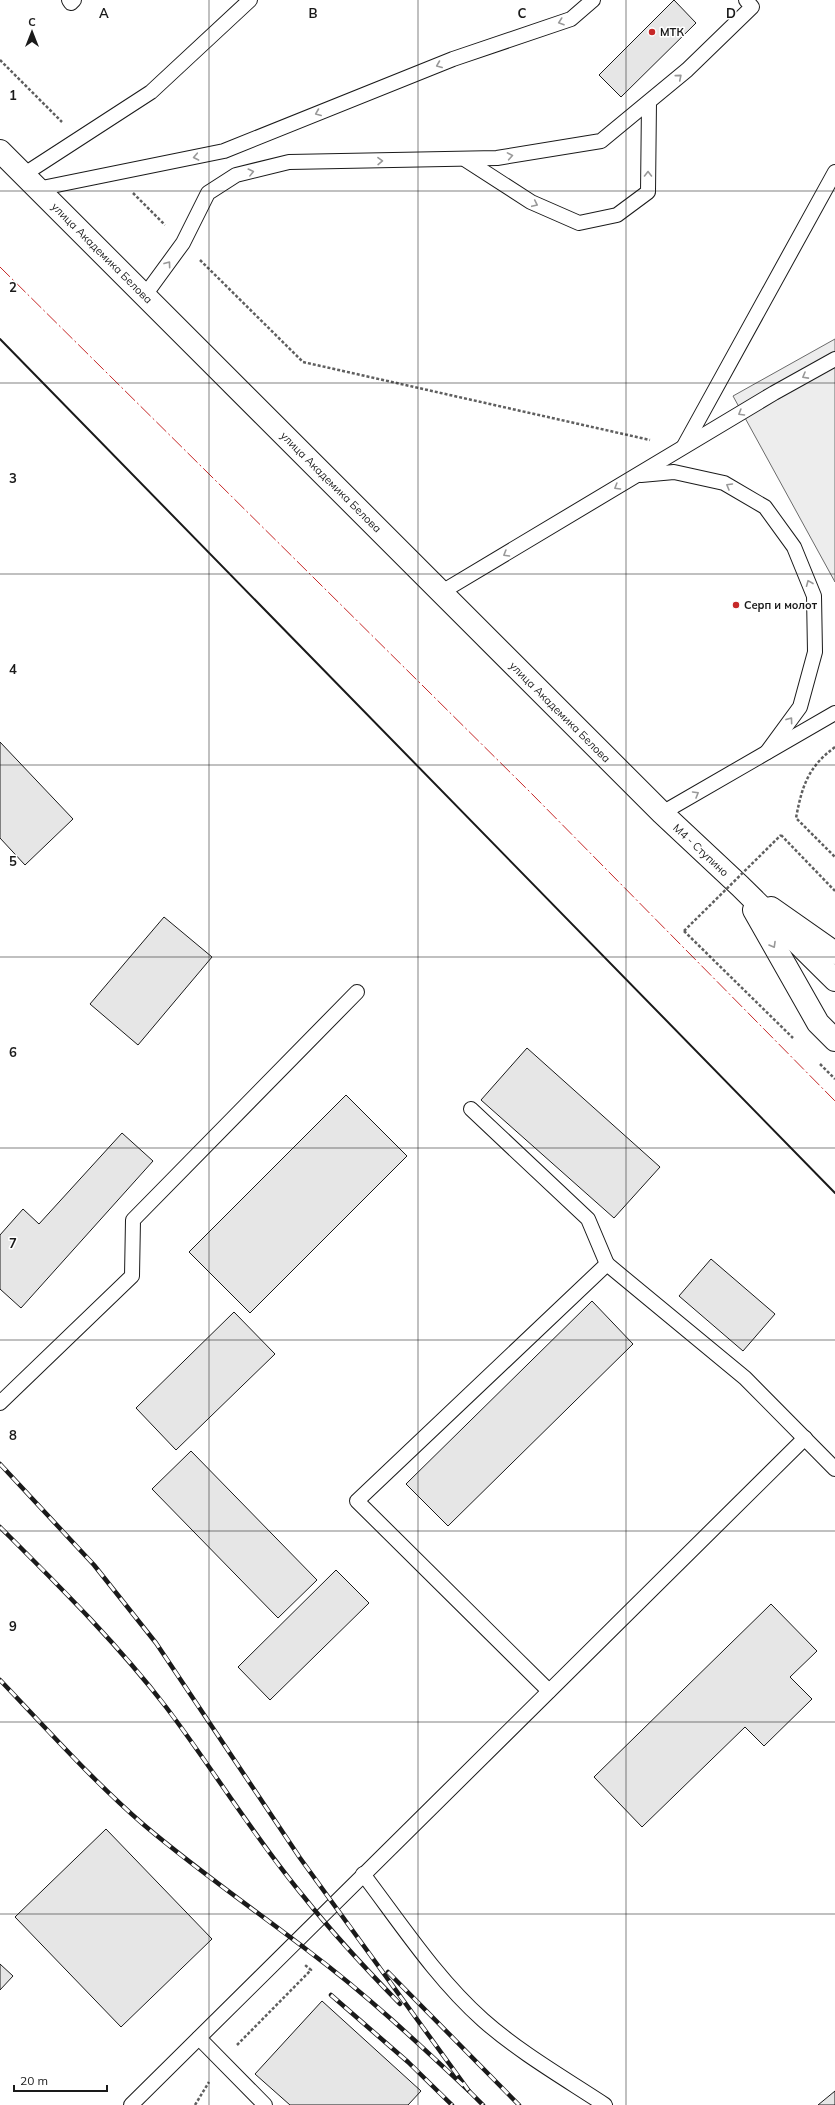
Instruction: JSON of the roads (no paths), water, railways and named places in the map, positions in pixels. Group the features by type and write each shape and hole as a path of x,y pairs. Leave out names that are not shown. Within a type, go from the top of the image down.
{"main road":[{"name":"улица Академика Белова","path":"0,151 662,814"},
{"name":"М4 - Ступино","path":"662,814 740,886"},
{"path":"740,886 835,953"},
{"path":"740,886 835,980"},
{"path":"740,886 818,1023 835,1040"}],"lane":[{"path":"68,0 71,3 74,0"},
{"path":"30,182 79,139 151,92 250,0"},
{"path":"30,182 113,173 224,151 453,59 571,19 593,0"},
{"path":"145,295 184,243 208,193 236,175 289,162 466,160 497,158 600,141 687,70 752,7 746,0"},
{"path":"466,160 531,202 579,223 617,215 648,192 649,102"},
{"path":"683,448 835,172"},
{"path":"440,593 835,359"},
{"path":"637,475 674,472 724,483 765,507 794,547 814,596 815,652 800,707 767,752"},
{"path":"662,814 835,713"},
{"path":"0,1403 132,1276 133,1220 357,992"},
{"path":"471,1109 588,1219 607,1264 745,1378 835,1469"},
{"path":"549,1691 357,1501 607,1264"},
{"path":"130,2105 805,1438"},
{"path":"363,1874 435,1968 483,2020 511,2041 605,2105"},
{"path":"199,2038 265,2105"}],"railway":[{"path":"0,1464 94,1565 156,1643 300,1858 469,2091 372,2002 332,1969 226,1890 144,1825 88,1772 0,1680"},
{"path":"0,1527 86,1614 147,1683 166,1707 268,1851 315,1911 400,2004"},
{"path":"388,1972 519,2105"},
{"path":"331,1995 408,2062 452,2105"},
{"path":"469,2091 483,2105"}],"place":[{"name":"МТК","path":"652,32"},
{"name":"Серп и молот","path":"736,605"}]}
